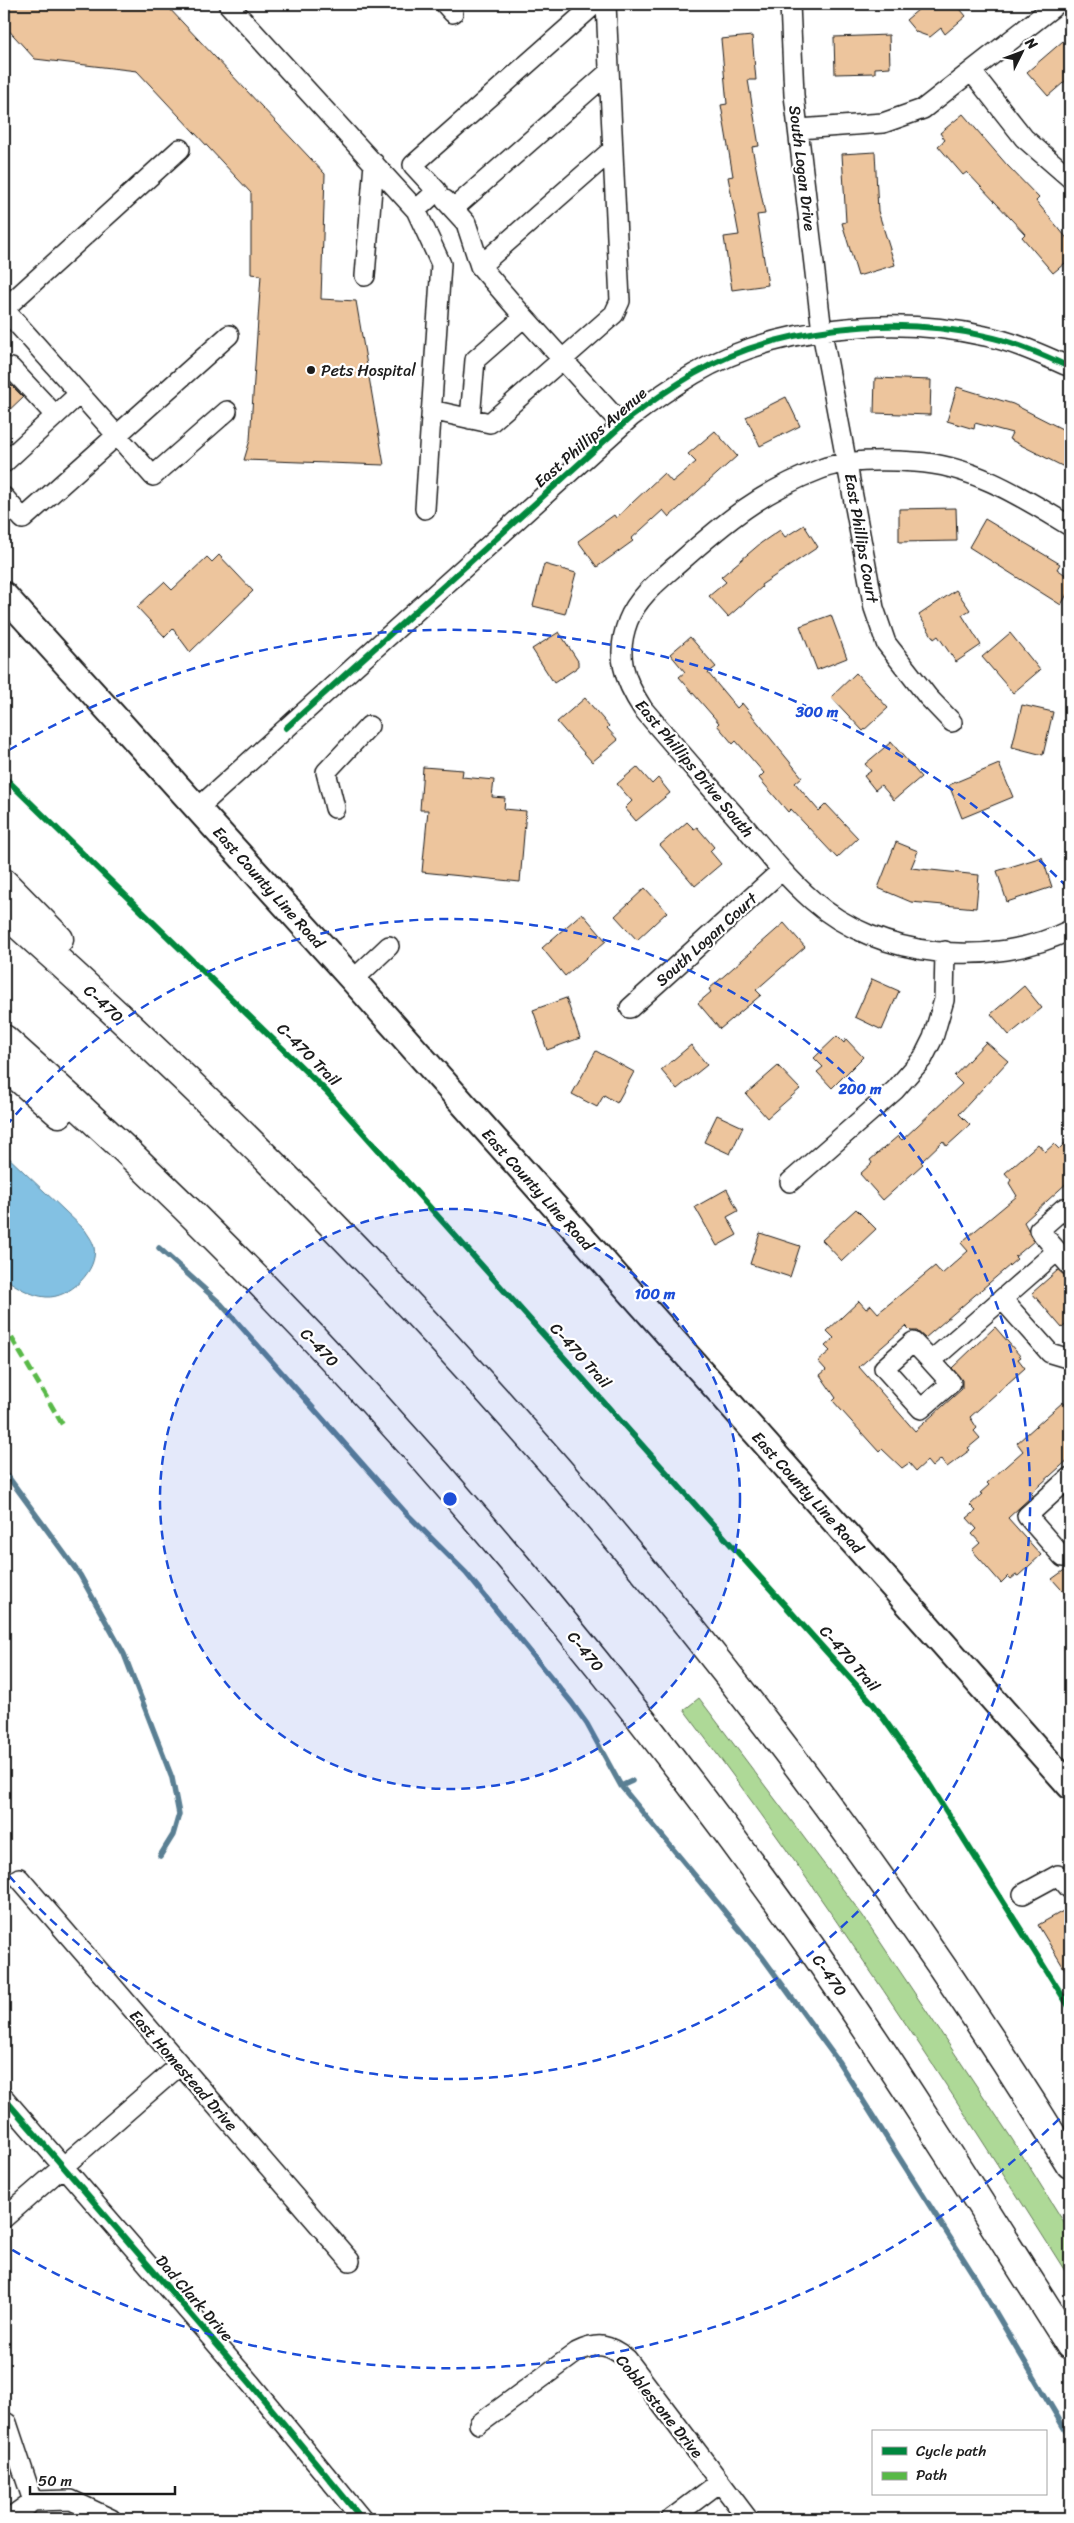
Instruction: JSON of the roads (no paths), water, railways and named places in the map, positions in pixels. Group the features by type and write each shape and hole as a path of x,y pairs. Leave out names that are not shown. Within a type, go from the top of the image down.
{"highway":[{"path":"4,883 182,1060 190,1083"},
{"name":"C-470","path":"4,912 190,1083 346,1237 458,1356 580,1494 659,1589 796,1764 968,2005 1070,2164"},
{"name":"C-470","path":"4,1039 115,1140 334,1361 429,1465 530,1582 631,1708 723,1828 830,1976 925,2116 1070,2345"},
{"path":"4,1065 72,1124 177,1225 226,1250"}],"main road":[{"name":"East County Line Road","path":"4,595 353,980 1070,1786"}],"street":[{"path":"228,4 416,210 441,264 425,509"},
{"path":"596,4 413,165 466,223 480,266 622,425"},
{"path":"432,410 490,424 614,314 620,301 606,4 600,4"},
{"name":"South Logan Drive","path":"790,4 794,95 822,332"},
{"path":"798,128 883,123 923,109 1057,4"},
{"path":"453,209 609,72"},
{"path":"972,72 1024,138 1070,178"},
{"path":"180,149 4,309 153,476 227,411"},
{"path":"480,266 612,150"},
{"path":"365,276 374,163"},
{"path":"416,210 437,191"},
{"path":"470,419 475,360 524,317"},
{"name":"East Phillips Avenue","path":"198,808 622,425 658,397 696,373 760,346 822,332 869,325 904,324 952,329 1020,346 1070,366"},
{"name":"East Phillips Court","path":"822,332 849,464 874,608 886,643 928,697 952,722"},
{"path":"4,497 23,519 229,335"},
{"path":"4,366 12,368 55,415"},
{"path":"4,463 79,394"},
{"name":"East Phillips Drive South","path":"1070,526 1015,493 984,479 949,468 916,462 849,464 822,469 762,497 731,517 652,587 635,606 624,636 623,669 629,687 642,709 782,870 812,900 863,932 905,945 945,951 995,951 1044,941 1070,930"},
{"path":"335,808 326,772 370,726"},
{"name":"South Logan Court","path":"630,1008 782,870"},
{"path":"353,980 389,946"},
{"path":"790,1182 895,1090 923,1058 933,1038 944,1000 945,951"},
{"path":"1070,1216 1064,1208 1039,1230 1070,1266"},
{"path":"931,1361 1057,1251"},
{"path":"1002,1298 1050,1353 1070,1359"},
{"path":"1063,1557 1027,1516 1070,1477"},
{"path":"1024,1894 1058,1876 1070,1889"},
{"name":"East Homestead Drive","path":"19,1878 350,2261"},
{"path":"4,2218 180,2065"},
{"name":"Dad Clark Drive","path":"4,2098 252,2384 362,2519"},
{"name":"Cobblestone Drive","path":"479,2424 577,2352 592,2345 605,2346 616,2350 627,2359 748,2519"},
{"path":"7,2423 32,2502"},
{"path":"671,2519 720,2482"},
{"path":"8,2519 32,2502 71,2500 111,2519"}],"water":[{"path":"4,1153 85,1230 93,1243 94,1256 92,1265 73,1288 64,1293 46,1297 35,1295 4,1278"}],"waterway":[{"path":"159,1248 221,1304 405,1512 466,1573 572,1703 587,1724 621,1786 763,1958 838,2061 973,2274 1070,2438"},
{"path":"4,1471 80,1575 124,1654 172,1778 179,1814 173,1835 160,1856"},
{"path":"621,1786 632,1781"}],"place":[{"name":"Pets Hospital","path":"311,370"}]}
